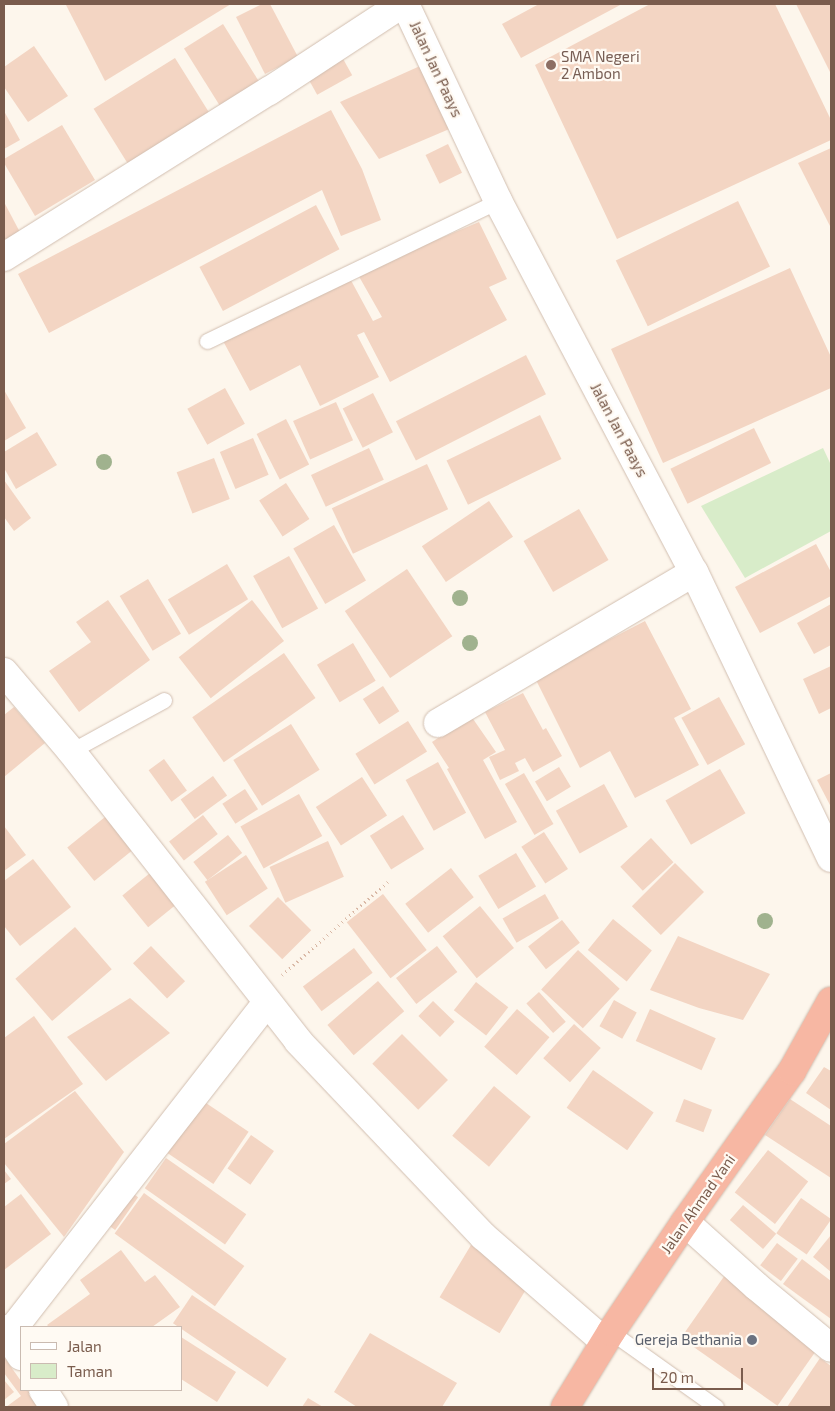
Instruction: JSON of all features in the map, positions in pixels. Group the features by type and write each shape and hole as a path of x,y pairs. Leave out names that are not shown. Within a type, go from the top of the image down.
{"highway":[{"name":"Jalan Ahmad Yani","path":"565,1407 608,1336 685,1222 792,1071 831,1002"}],"street":[{"name":"Jalan Jan Paays","path":"404,4 498,200 694,572 831,858"},
{"path":"4,257 404,4"},
{"path":"438,722 694,572"},
{"path":"4,672 71,751 298,1041 483,1236 608,1336"},
{"path":"21,1326 264,998"},
{"path":"685,1222 756,1286 831,1348"},
{"path":"11,1340 20,1328"},
{"path":"44,1391 54,1407"}],"lane":[{"path":"207,341 498,200"},
{"path":"71,751 164,700"},
{"path":"608,1336 716,1407"}],"path":[{"path":"264,998 391,879"}],"green space":[{"path":"823,448 831,465 831,531 745,578 701,506"}],"building":[{"path":"231,4 105,81 66,5"},
{"path":"262,4 270,4 298,57 265,74 236,17"},
{"path":"539,4 622,4 521,58 502,24"},
{"path":"650,4 775,4 831,120 831,140 617,239 535,65"},
{"path":"796,4 831,4 831,74"},
{"path":"223,24 262,86 223,110 184,48"},
{"path":"34,46 68,96 28,122 4,87 4,67"},
{"path":"342,57 352,75 317,95 307,76"},
{"path":"175,58 211,115 129,166 94,109"},
{"path":"420,66 454,127 379,159 340,102"},
{"path":"331,110 362,169 381,220 341,236 322,190 49,333 18,274"},
{"path":"4,111 20,140 4,149"},
{"path":"62,125 95,180 35,216 4,163 4,159"},
{"path":"448,144 462,173 440,184 426,155"},
{"path":"831,148 831,228 798,163"},
{"path":"738,201 770,267 648,326 616,261"},
{"path":"4,202 22,236 4,246"},
{"path":"316,205 339,249 223,311 199,267"},
{"path":"479,222 507,279 489,287 507,320 390,382 364,332 357,335 379,377 320,406 300,365 250,391 222,339 347,273 373,321 382,317 357,273"},
{"path":"790,268 831,357 831,388 663,463 611,349"},
{"path":"526,355 546,394 416,460 396,421"},
{"path":"225,388 245,424 207,445 187,409"},
{"path":"4,390 26,428 4,441"},
{"path":"373,393 393,432 363,448 343,408"},
{"path":"336,402 353,440 310,459 293,421"},
{"path":"540,415 561,459 468,505 447,461"},
{"path":"286,419 309,464 280,479 257,434"},
{"path":"754,428 771,463 688,504 670,469"},
{"path":"37,432 57,465 16,489 4,468 4,452"},
{"path":"253,438 269,475 235,489 220,452"},
{"path":"369,448 384,480 326,507 311,475"},
{"path":"214,458 230,499 192,513 177,472"},
{"path":"427,464 448,509 353,554 332,508"},
{"path":"4,480 31,518 14,531 4,517"},
{"path":"286,483 309,519 283,536 259,500"},
{"path":"489,501 513,537 446,582 422,546"},
{"path":"579,509 608,560 553,592 524,541"},
{"path":"334,525 366,580 325,604 293,548"},
{"path":"816,544 831,572 831,596 760,633 735,587"},
{"path":"289,556 318,608 282,628 253,576"},
{"path":"227,564 248,599 189,635 168,600"},
{"path":"407,569 452,636 390,678 345,611"},
{"path":"148,579 181,634 153,651 120,596"},
{"path":"108,600 150,660 79,712 49,671 91,642 76,622"},
{"path":"252,600 284,641 211,698 179,657"},
{"path":"831,604 831,645 814,654 797,623"},
{"path":"645,621 691,709 674,718 699,765 635,798 610,751 580,768 535,678"},
{"path":"353,643 376,681 340,702 317,665"},
{"path":"284,653 316,698 224,762 192,717"},
{"path":"831,666 831,708 819,714 803,679"},
{"path":"383,686 399,711 379,724 363,699"},
{"path":"523,693 543,730 546,728 562,756 533,772 525,758 515,763 519,771 500,780 489,757 505,750 485,712"},
{"path":"719,697 745,744 708,765 681,718"},
{"path":"14,707 45,743 4,777 4,715"},
{"path":"471,716 496,752 483,760 517,822 485,839 447,769 449,768 432,742"},
{"path":"408,721 427,752 374,784 355,754"},
{"path":"291,724 320,770 262,806 233,760"},
{"path":"164,759 187,791 172,802 149,770"},
{"path":"438,762 466,813 434,831 406,780"},
{"path":"559,767 571,787 547,801 535,781"},
{"path":"720,769 746,813 691,845 665,800"},
{"path":"524,773 554,824 534,835 505,784"},
{"path":"831,773 831,807 817,780"},
{"path":"213,776 227,795 195,819 181,800"},
{"path":"362,777 387,816 341,846 316,807"},
{"path":"604,784 628,827 580,854 556,811"},
{"path":"245,789 258,809 235,824 222,804"},
{"path":"299,794 322,836 264,868 240,826"},
{"path":"110,813 137,846 94,881 67,848"},
{"path":"203,815 218,834 184,860 169,841"},
{"path":"403,815 424,849 391,870 370,836"},
{"path":"4,826 26,855 4,871"},
{"path":"544,832 568,869 545,884 521,847"},
{"path":"228,835 242,853 207,880 193,862"},
{"path":"651,838 674,862 643,891 620,867"},
{"path":"328,841 344,877 285,903 270,867"},
{"path":"516,853 536,886 498,909 478,876"},
{"path":"246,855 268,889 227,915 205,882"},
{"path":"33,859 71,907 20,946 4,926 4,881"},
{"path":"675,863 704,892 661,935 632,906"},
{"path":"451,868 474,897 428,933 405,904"},
{"path":"155,869 181,901 148,927 122,895"},
{"path":"383,894 427,950 390,978 347,922"},
{"path":"545,894 559,918 517,943 503,918"},
{"path":"278,897 311,930 282,959 249,926"},
{"path":"480,906 514,948 477,978 443,936"},
{"path":"613,919 652,950 627,982 588,950"},
{"path":"562,920 580,943 546,969 528,946"},
{"path":"75,927 112,969 52,1021 15,979"},
{"path":"678,936 770,974 743,1020 699,1008 650,990"},
{"path":"151,946 185,981 167,999 133,963"},
{"path":"437,946 457,972 416,1004 396,978"},
{"path":"354,948 373,973 322,1011 303,987"},
{"path":"578,950 620,989 583,1028 541,989"},
{"path":"378,981 404,1011 354,1055 327,1025"},
{"path":"476,982 508,1007 486,1036 454,1010"},
{"path":"539,992 566,1022 553,1033 526,1003"},
{"path":"130,998 170,1033 106,1081 67,1037"},
{"path":"614,1000 637,1013 622,1039 599,1026"},
{"path":"433,1001 455,1022 440,1037 418,1016"},
{"path":"517,1009 549,1037 517,1075 484,1047"},
{"path":"650,1009 716,1038 702,1070 636,1041"},
{"path":"34,1016 83,1084 4,1139 4,1038"},
{"path":"574,1024 601,1048 570,1082 543,1058"},
{"path":"402,1034 448,1080 418,1110 372,1064"},
{"path":"824,1067 831,1071 831,1110 806,1093"},
{"path":"593,1070 654,1112 627,1150 567,1108"},
{"path":"494,1086 531,1117 489,1167 452,1136"},
{"path":"75,1091 124,1152 64,1237 4,1163 4,1144"},
{"path":"684,1099 712,1110 703,1132 675,1121"},
{"path":"790,1099 831,1126 831,1178 765,1135"},
{"path":"203,1101 249,1132 213,1184 168,1153"},
{"path":"251,1135 274,1151 250,1185 227,1169"},
{"path":"768,1150 808,1181 775,1224 735,1193"},
{"path":"166,1158 246,1214 225,1245 145,1188"},
{"path":"4,1170 11,1179 4,1184"},
{"path":"125,1188 138,1197 115,1230 102,1221"},
{"path":"144,1193 244,1266 215,1306 115,1233"},
{"path":"21,1194 51,1234 4,1270 4,1207"},
{"path":"801,1198 831,1219 807,1254 776,1233"},
{"path":"743,1205 776,1234 763,1249 730,1220"},
{"path":"831,1235 831,1272 813,1257"},
{"path":"777,1243 798,1259 781,1281 760,1265"},
{"path":"471,1245 531,1281 500,1333 440,1297"},
{"path":"121,1250 145,1282 155,1275 180,1307 153,1326 48,1326 90,1294 80,1280"},
{"path":"802,1259 831,1281 831,1319 783,1284"},
{"name":"Gereja Bethania","path":"725,1275 822,1343 777,1406 681,1338"},
{"path":"192,1295 287,1359 267,1387 182,1329 182,1326 173,1323"},
{"path":"370,1333 457,1383 442,1407 357,1407 334,1392"},
{"path":"182,1338 236,1372 217,1402 182,1380"},
{"path":"4,1357 20,1380 20,1391 29,1391 41,1407 6,1407 21,1396 4,1373"},
{"path":"820,1358 831,1366 831,1407 787,1407"},
{"path":"4,1380 14,1392 4,1400"},
{"path":"308,1398 323,1407 302,1407"}],"place":[{"name":"SMA Negeri 2 Ambon","path":"551,65"},
{"name":"Gereja Bethania","path":"752,1340"}]}
